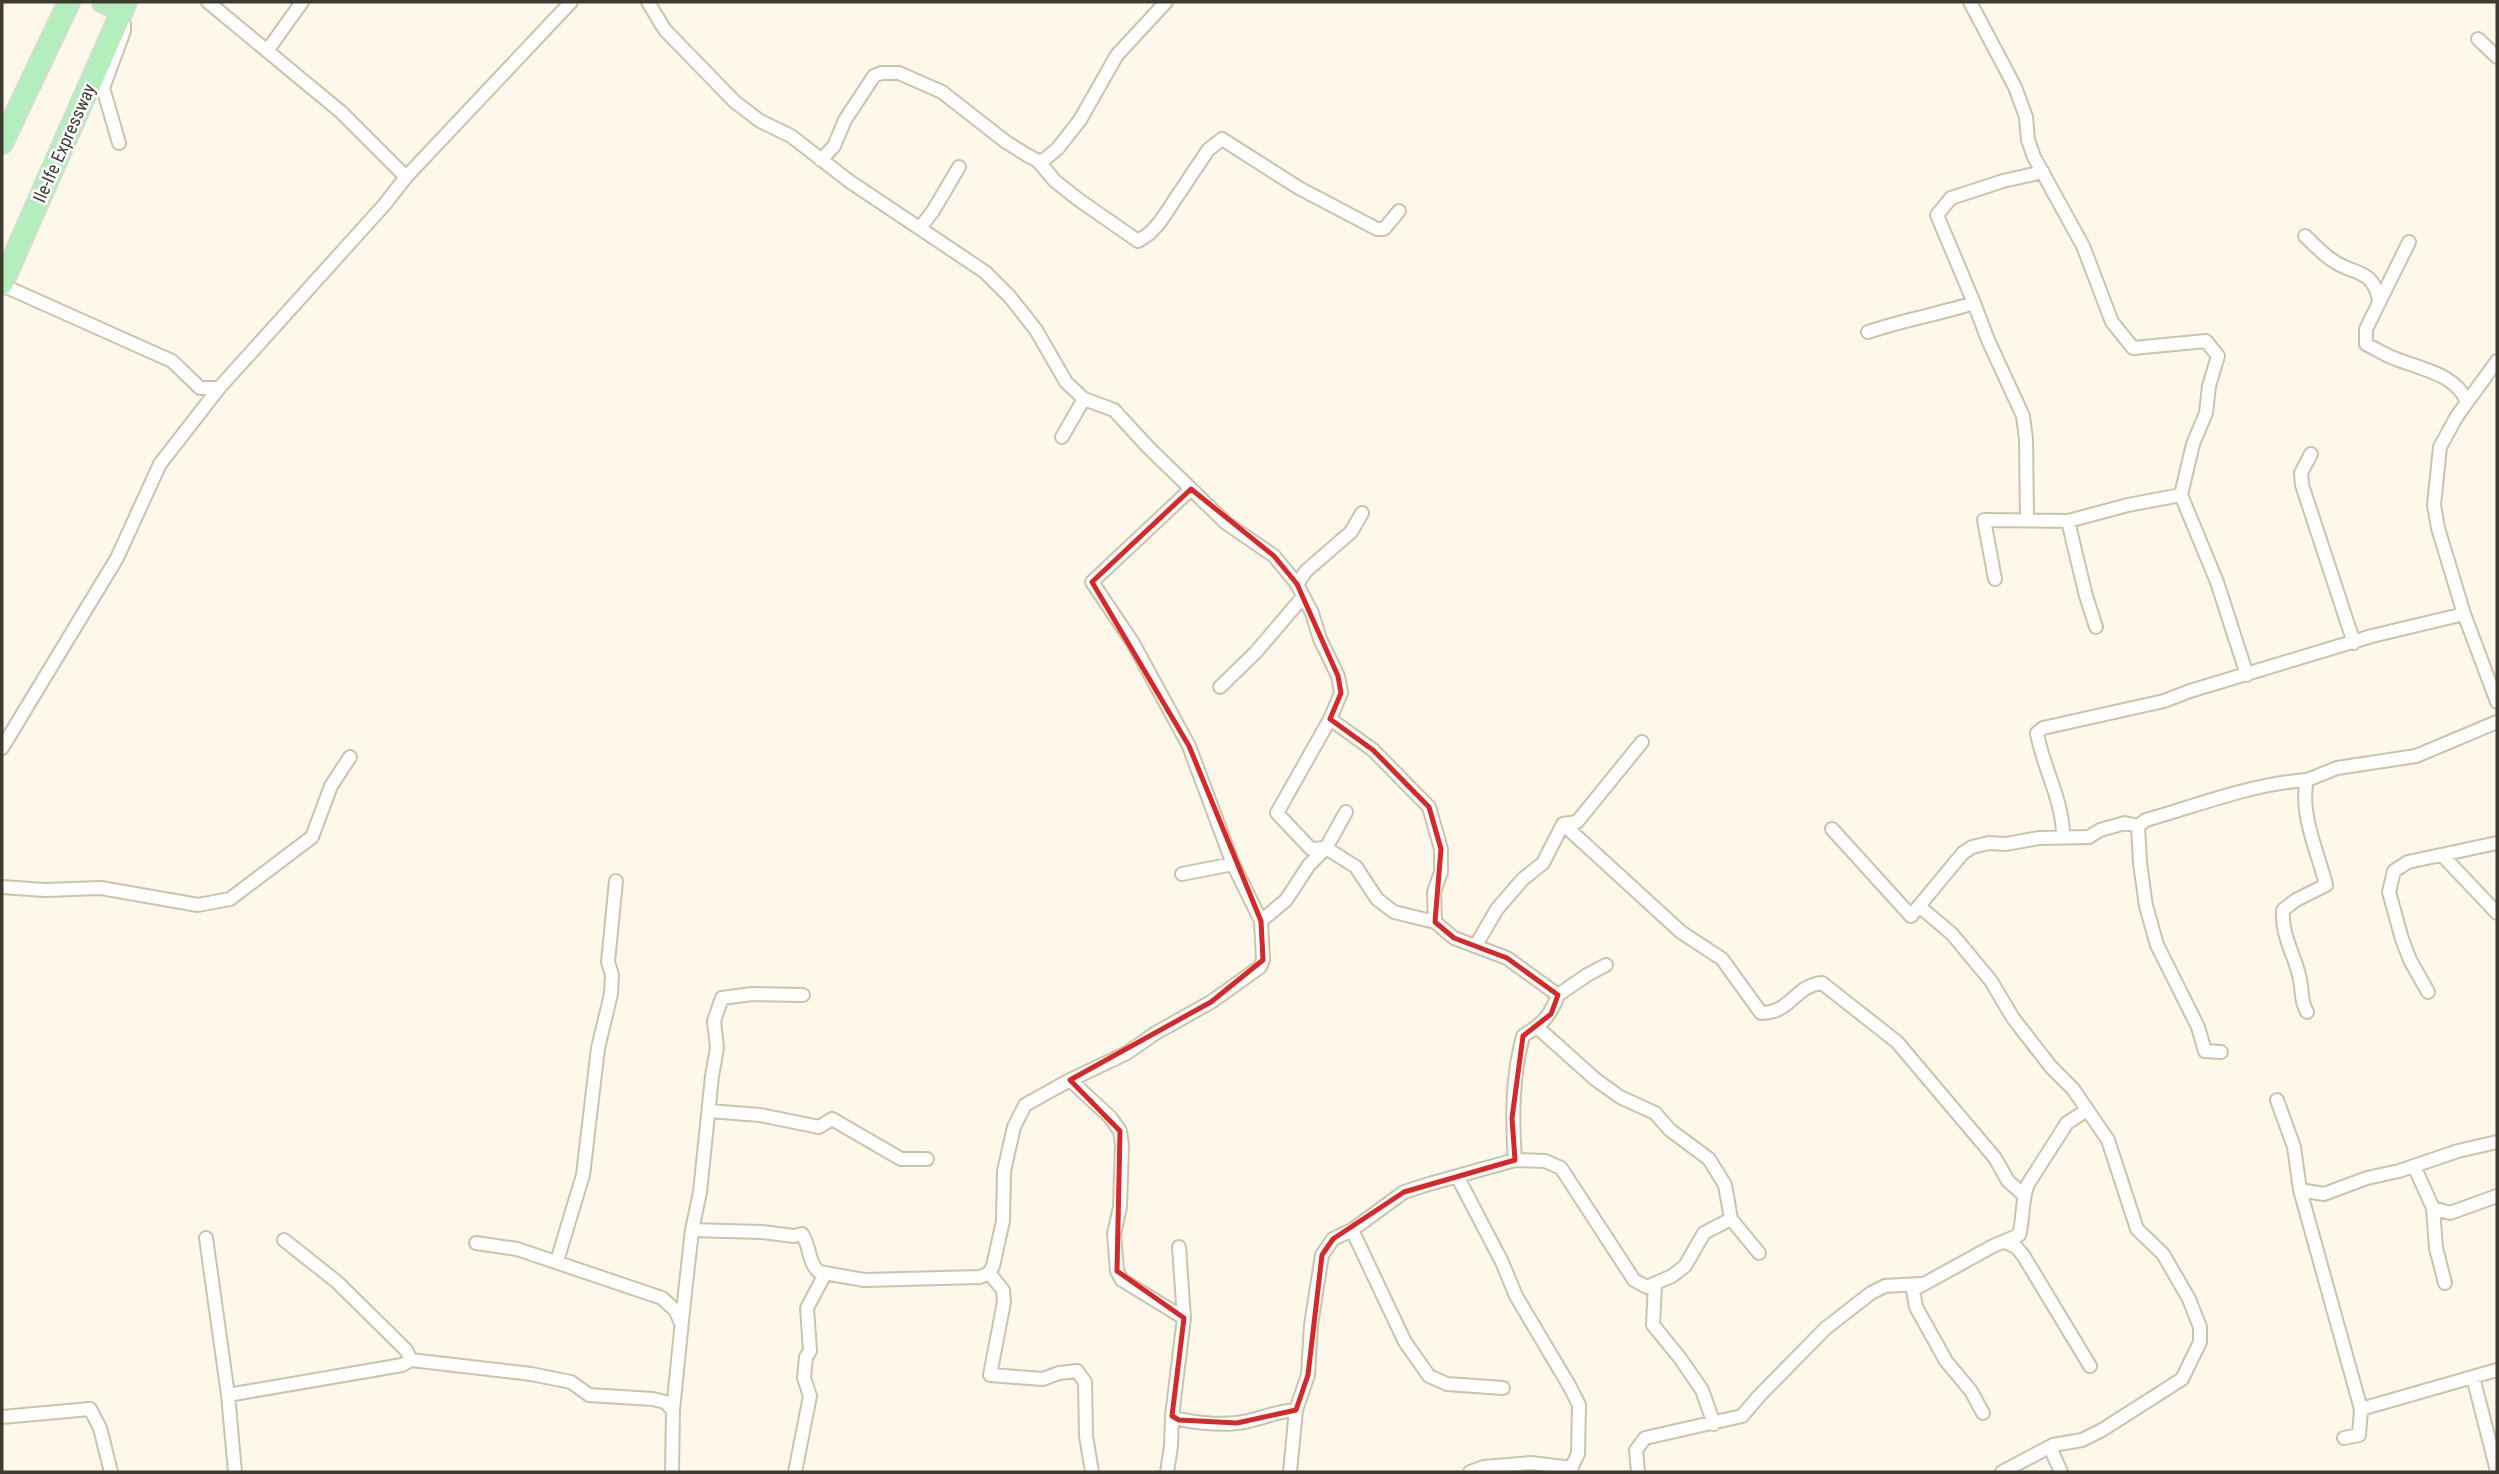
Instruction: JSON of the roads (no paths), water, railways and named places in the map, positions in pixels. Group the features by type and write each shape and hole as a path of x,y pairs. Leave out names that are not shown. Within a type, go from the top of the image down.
{"main road":[{"path":"2,143 64,4"},
{"name":"Ile-Ife Expressway","path":"2,285 117,5"}],"street":[{"path":"208,2 341,112 406,177"},
{"path":"267,51 302,2"},
{"path":"2,748 117,558 160,464 219,388 385,204 406,177 571,2"},
{"path":"648,2 666,30 735,102 760,121 790,136 985,272 1010,297 1036,330 1066,382 1084,398 1114,410 1226,523 1274,556 1297,584 1312,613 1320,639 1338,676 1341,693 1330,719 1277,813 1311,849 1326,848 1356,867 1377,899 1394,912 1435,922 1454,938 1507,958 1558,995"},
{"path":"1038,161 1049,158 1058,148 1080,120 1109,66 1166,2"},
{"path":"1970,2 2015,87 2026,117 2028,140 2082,246 2112,322 2133,348 2206,341 2218,356 2209,386 2206,413 2193,444 2181,495 2217,582 2247,675"},
{"path":"117,5 124,31 103,88 104,100 119,143"},
{"path":"2478,39 2497,57"},
{"path":"821,160 834,146 845,120 874,76 888,73 899,74 942,92 1006,142 1038,161 1055,181 1071,194 1138,241 1160,222 1208,150 1222,139 1300,188 1377,229 1384,229 1399,211"},
{"path":"920,228 959,167"},
{"path":"2027,519 2026,439 2023,416 1988,340 1937,215 1951,198 2003,181 2043,172"},
{"path":"2305,236 2323,254 2372,281 2379,300"},
{"path":"2409,242 2366,329 2365,344 2392,358 2440,376 2455,386 2467,402"},
{"path":"2,285 172,361 200,388 219,388"},
{"path":"1868,332 1974,303"},
{"path":"2497,361 2467,402 2440,447 2434,505 2438,528 2464,614 2497,700"},
{"path":"1062,437 1084,398"},
{"path":"2311,454 2301,473 2302,485 2354,642"},
{"path":"692,1230 762,1231 794,1236 802,1234 813,1267 819,1272 864,1280 980,1277 989,1273 1003,1221 1004,1171 1014,1127 1025,1105 1127,1053 1154,1034 1211,1002 1260,967 1263,960 1261,921 1233,864 1189,746 1133,643 1091,582 1191,489"},
{"path":"1996,579 1984,520 2068,521 2181,495"},
{"path":"1297,584 1306,571 1351,532 1362,513"},
{"path":"2068,521 2096,627"},
{"path":"1220,687 1256,652 1302,598"},
{"path":"2063,836 2056,793 2039,744 2037,733 2043,728 2164,701 2372,636 2464,614"},
{"path":"1330,719 1373,750 1429,807 1441,849 1441,872 1434,891 1435,922"},
{"path":"1832,829 1911,916 1963,853 1972,847 2063,836 2089,837 2101,830 2125,823 2138,826 2146,820 2253,788 2279,782 2307,780 2337,768 2416,757 2497,722"},
{"path":"1563,824 1577,822 1642,742"},
{"path":"2,887 45,891 101,888 198,905 230,899 312,837 331,786 350,757"},
{"path":"2307,780 2304,793 2306,816 2326,885 2296,900 2283,911 2282,923 2300,980 2300,1001 2307,1012"},
{"path":"1261,921 1286,900 1309,865 1326,848 1346,812"},
{"path":"1476,945 1497,909 1523,879 1543,863 1563,824"},
{"path":"1563,824 1681,932 1722,959 1760,1013 1773,1013 1783,1008 1808,984 1822,982 1897,1042 1995,1158 2008,1181 2024,1195"},
{"path":"2138,826 2146,906 2157,945 2197,1027 2205,1051 2221,1052"},
{"path":"2428,992 2410,960 2389,892 2394,871 2408,862 2497,843"},
{"path":"2442,856 2497,913"},
{"path":"1182,874 1233,864"},
{"path":"557,1261 583,1175 598,1048 611,994 612,975 608,962 616,881"},
{"path":"1919,906 1952,934 1991,981 2013,1018 2051,1067 2073,1089 2108,1140 2137,1229 2163,1254 2189,1300 2200,1327 2200,1342 2182,1379 2102,1430 2082,1440 2050,1447 2002,1472"},
{"path":"1516,1160 1512,1118 1517,1060 1523,1036 1551,1014 1558,995 1606,965"},
{"path":"672,1472 673,1410 692,1230 701,1192 717,1048 714,1021 722,998 752,994 803,995"},
{"path":"1537,1027 1595,1079 1620,1097 1655,1112 1670,1130 1709,1158 1725,1185 1731,1219 1759,1253"},
{"path":"1070,1080 1110,1116 1120,1131 1120,1207 1114,1234 1117,1271 1122,1280 1184,1318"},
{"path":"2277,1100 2294,1147 2300,1190 2361,1409 2359,1435 2344,1438"},
{"path":"1983,1413 1971,1391 1946,1361 1913,1309 1913,1290 2014,1241 2024,1220 2024,1195 2028,1184 2067,1123 2087,1110"},
{"path":"709,1111 760,1115 819,1127 832,1119 901,1159 928,1159"},
{"path":"2300,1190 2324,1194 2458,1150 2497,1142"},
{"path":"1290,1472 1296,1410 1308,1375 1311,1325 1322,1255 1334,1239 1352,1230 1404,1192 1516,1160 1545,1161 1560,1168 1634,1280 1642,1286 1655,1285 1672,1276 1685,1266 1704,1233 1731,1219"},
{"path":"2414,1166 2433,1208 2436,1248 2445,1283"},
{"path":"1457,1175 1502,1262 1516,1296 1579,1405 1578,1454 1571,1470 1531,1463 1470,1472"},
{"path":"2433,1208 2450,1213 2497,1196"},
{"path":"1352,1230 1405,1342 1429,1376 1447,1384 1503,1388"},
{"path":"206,1238 228,1395 235,1472"},
{"path":"284,1240 337,1282 406,1350 411,1360"},
{"path":"2014,1241 2090,1366"},
{"path":"476,1243 517,1249 662,1298 675,1310 682,1327"},
{"path":"1167,1472 1171,1446 1171,1416 1184,1318 1179,1247"},
{"path":"989,1273 1003,1290 1004,1302 990,1375 1034,1379 1077,1371 1084,1382 1086,1436 1093,1472"},
{"path":"795,1472 810,1396 804,1378 806,1357 810,1351 807,1308 825,1274"},
{"path":"1638,1472 1636,1450 1646,1438 1742,1416 1759,1395 1826,1328 1871,1293 1885,1286 1921,1284"},
{"path":"1655,1285 1653,1325 1681,1358 1702,1390 1714,1424"},
{"path":"228,1395 402,1365 411,1360 572,1381 589,1395 653,1399 665,1402 673,1410"},
{"path":"2361,1409 2497,1370"},
{"path":"2473,1377 2497,1471"},
{"path":"2,1417 90,1409 100,1428 111,1472"},
{"path":"1171,1416 1186,1421 1237,1423 1280,1411 1296,1410"},
{"path":"2050,1447 2061,1472"}]}
